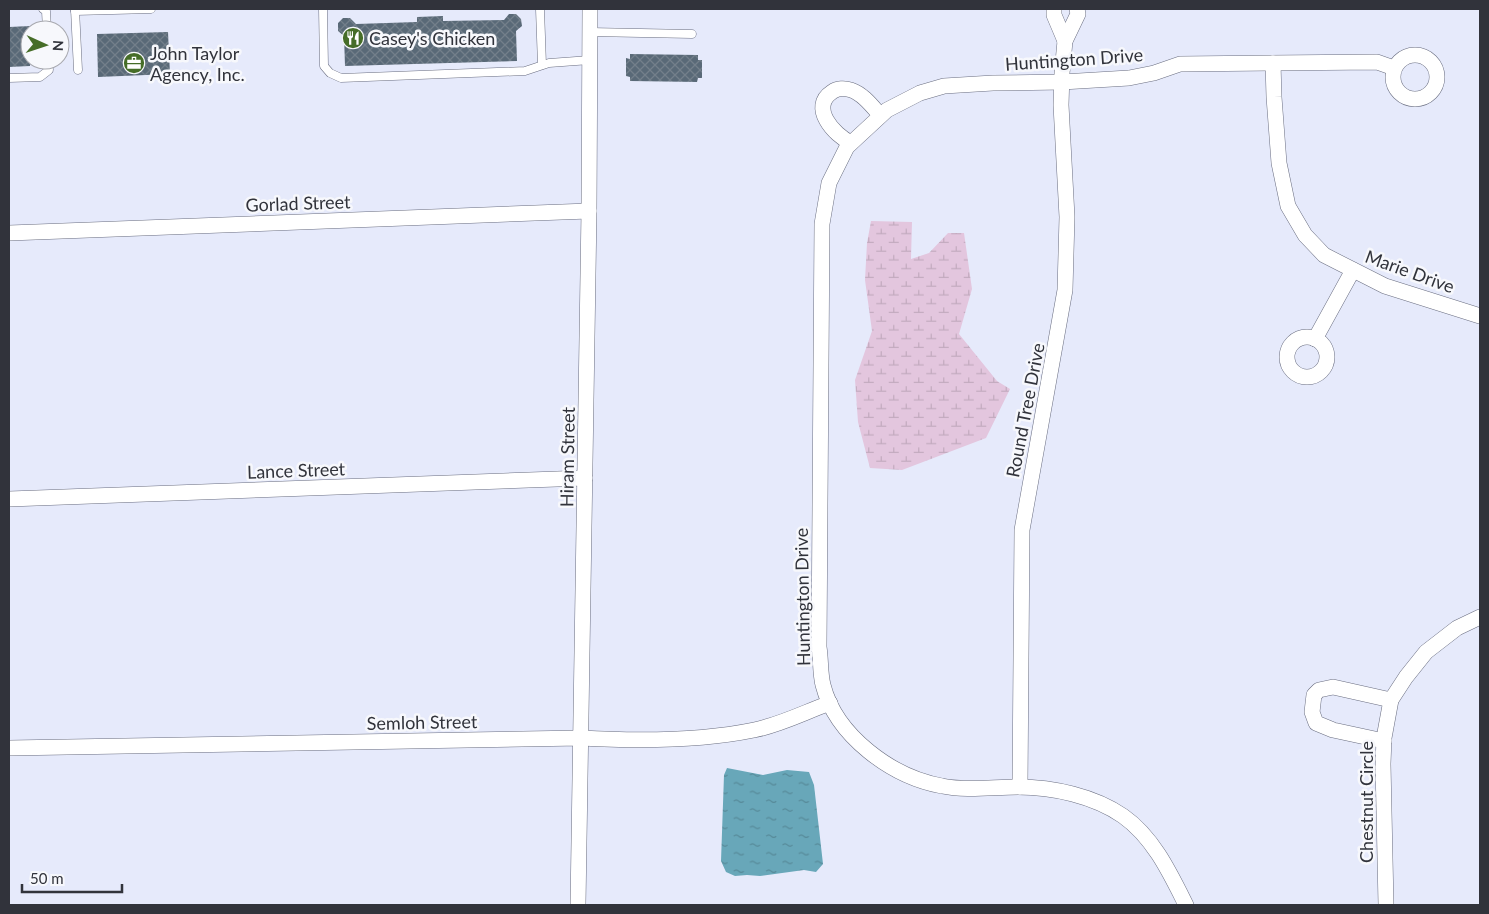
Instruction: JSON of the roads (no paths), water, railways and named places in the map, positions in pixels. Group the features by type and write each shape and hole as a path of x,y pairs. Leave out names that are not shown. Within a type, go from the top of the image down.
{"street":[{"name":"Hiram Street","path":"578,905 589,211 590,9"},
{"path":"1054,9 1054,15 1066,41"},
{"name":"Round Tree Drive","path":"1020,787 1022,530 1065,290 1067,217 1062,82 1066,41 1078,14 1078,9"},
{"name":"Huntington Drive","path":"1186,905 1150,842 1123,816 1094,801 1061,791 1020,787 942,786 908,775 884,762 859,744 844,728 830,703 823,685 819,647 822,224 829,183 847,147 880,115 920,93 944,86 1129,78 1154,73 1180,64 1378,62 1394,68"},
{"name":"Marie Drive","path":"1273,63 1279,163 1288,206 1305,235 1324,255 1385,286 1480,316"},
{"path":"851,144 836,134 826,118 823,103 827,96 837,89 852,90 865,98 880,115"},
{"name":"Gorlad Street","path":"9,233 589,211"},
{"path":"1315,339 1353,270"},
{"name":"Lance Street","path":"9,500 585,478"},
{"name":"Chestnut Circle","path":"1386,905 1384,741 1392,700 1406,676 1426,652 1457,628 1480,616"},
{"path":"1384,741 1333,730 1316,723 1312,712 1314,695 1319,690 1333,687 1392,700"},
{"name":"Semloh Street","path":"9,748 581,738 616,740 718,736 756,730 830,703"}],"lane":[{"path":"43,9 46,11 46,20"},
{"path":"78,70 75,10 151,9"},
{"path":"323,9 324,66 330,73 340,78 525,71 549,63 590,60"},
{"path":"540,9 542,65"},
{"path":"590,32 692,34"},
{"path":"9,78 40,78 49,70"}],"water":[{"path":"727,768 763,775 787,770 809,772 814,785 823,864 816,872 804,870 760,876 735,876 726,872 721,861 724,775"}],"place":[{"name":"Casey's Chicken","path":"353,38"},
{"name":"John Taylor Agency, Inc.","path":"134,63"}]}
